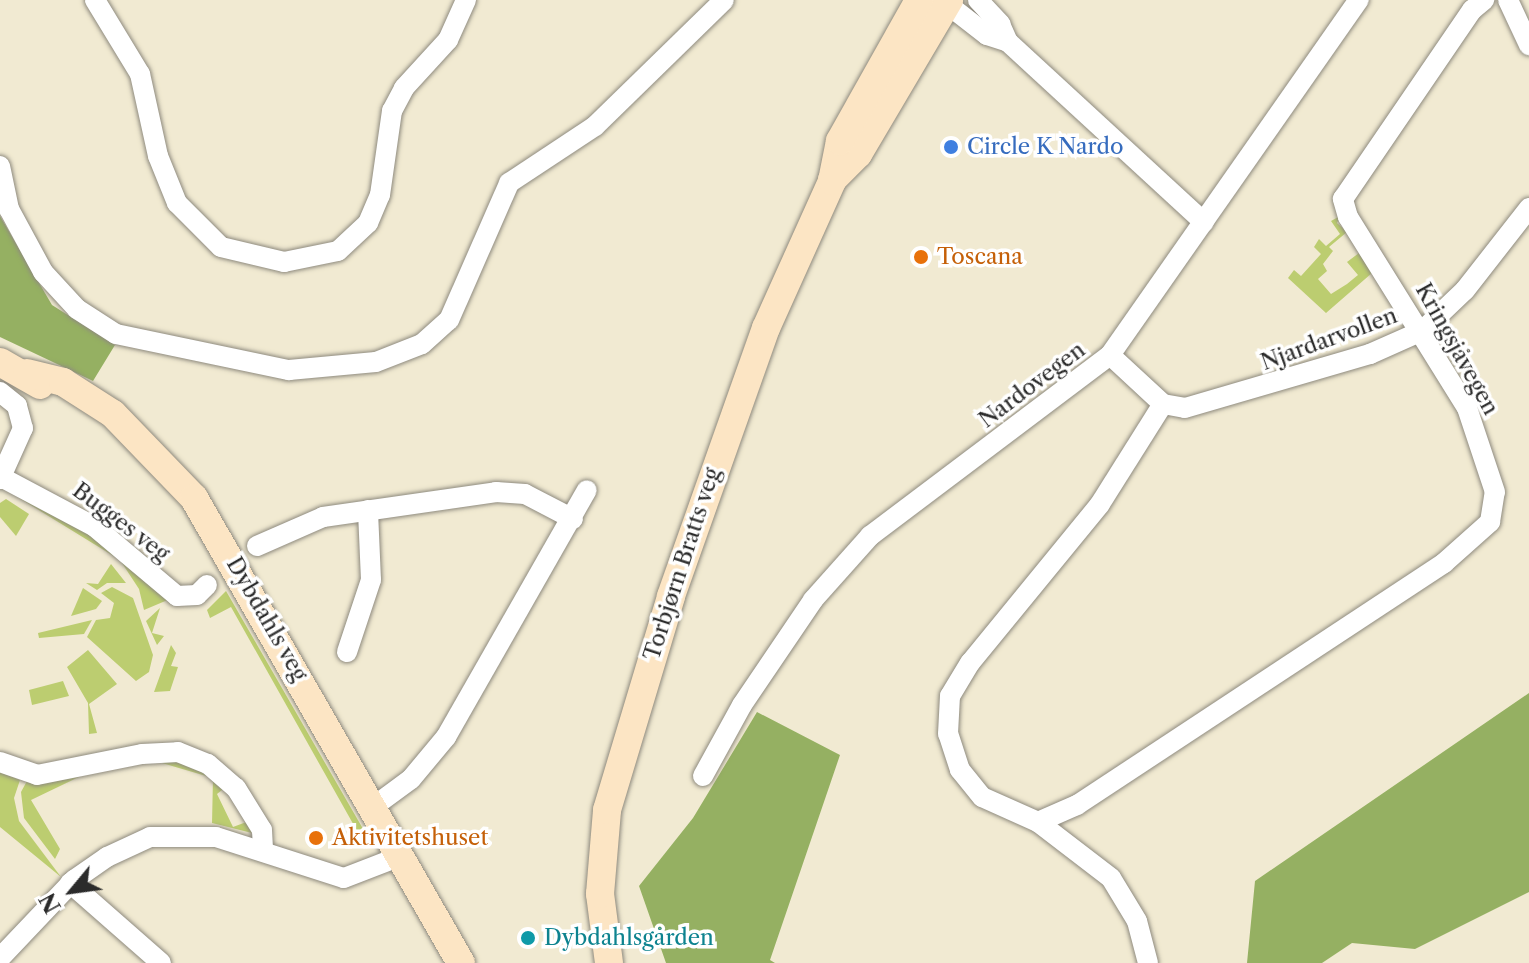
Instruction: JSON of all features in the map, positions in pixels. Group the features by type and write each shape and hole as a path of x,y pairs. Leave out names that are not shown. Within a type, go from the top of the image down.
{"main road":[{"name":"Torbjørn Bratts veg","path":"609,963 601,880 614,779 721,445 771,316 832,181 840,141 939,1"},
{"name":"Dybdahls veg","path":"0,362 27,373 125,440 143,445 211,521 461,963"}],"street":[{"path":"95,0 140,74 163,176 177,203 221,247 284,262 338,251 368,223 380,195 392,111 404,88 448,40 466,0"},
{"path":"0,166 9,209 43,272 77,309 116,334 289,370 376,362 422,344 449,320 509,183 588,131 724,0"},
{"path":"978,0 1000,24 1008,42 1204,222"},
{"name":"Nardovegen","path":"703,776 742,705 813,600 870,536 1110,355 1359,0"},
{"name":"Kringsjåvegen","path":"1038,822 1077,805 1444,563 1485,529 1496,504 1489,469 1467,408 1422,331 1348,217 1343,199 1472,10 1484,0"},
{"path":"1508,0 1529,45"},
{"path":"939,1 987,35 1008,42"},
{"name":"Njardarvollen","path":"1163,404 1185,408 1244,395 1370,354 1422,331 1465,290 1529,208"},
{"path":"1110,355 1163,404 1100,504 970,663 950,696 948,734 960,770 982,797 1038,822 1111,878 1137,921 1148,963"},
{"name":"Bugges veg","path":"0,392 17,406 23,428 1,478 95,527 177,596 197,595 207,585"},
{"path":"373,807 411,779 446,737 587,490"},
{"name":"Dybdahls veg","path":"257,546 323,517 513,492 540,499 573,519"},
{"path":"347,652 371,580 368,510"},
{"path":"0,762 37,775 142,754 178,752 208,764 236,788 262,830 263,850"},
{"path":"0,958 70,883 107,857 150,837 198,834 263,850 344,878 401,856"},
{"path":"70,883 161,963"}],"green space":[{"path":"0,216 52,305 115,345 93,381 0,337"},
{"path":"1340,216 1337,223 1347,232 1329,247 1333,251 1323,264 1327,271 1318,279 1331,294 1347,284 1358,275 1347,262 1359,253 1372,273 1326,313 1288,278 1294,270 1301,276 1321,254 1314,247 1319,239 1326,246 1340,234 1331,221"},
{"path":"11,493 96,532 170,599 144,610 139,589 120,560"},
{"path":"6,499 29,514 16,536 0,517 0,503"},
{"path":"111,564 126,583 107,583 97,590 86,583 98,584"},
{"path":"112,587 133,598 153,655 149,672 136,681 87,637 96,620 110,618 114,603 101,593"},
{"path":"83,588 102,601 96,609 71,616"},
{"path":"226,591 370,841 365,845 231,607 210,618 207,610"},
{"path":"160,608 152,633 164,636 157,645 146,621"},
{"path":"92,620 84,634 39,638 38,633"},
{"path":"171,645 176,653 171,666 178,667 170,691 154,692"},
{"path":"88,650 117,684 89,704 97,733 89,734 88,703 67,667"},
{"path":"63,681 69,696 32,705 29,690"},
{"path":"1529,693 1529,892 1415,949 1352,943 1322,963 1247,963 1255,881"},
{"path":"757,712 840,755 770,960 775,963 666,963 639,886 693,818"},
{"path":"162,758 192,763 221,779 227,786 217,794 233,827 249,821 256,834 212,823 213,778 162,763"},
{"path":"0,772 20,780 14,798 19,821 61,877 0,827"},
{"path":"85,774 31,800 60,849 55,859 24,818 21,792 27,781"}],"place":[{"name":"Circle K Nardo","path":"951,147"},
{"name":"Toscana","path":"921,257"},
{"name":"Aktivitetshuset","path":"316,838"},
{"name":"Dybdahlsgården","path":"528,938"}]}
